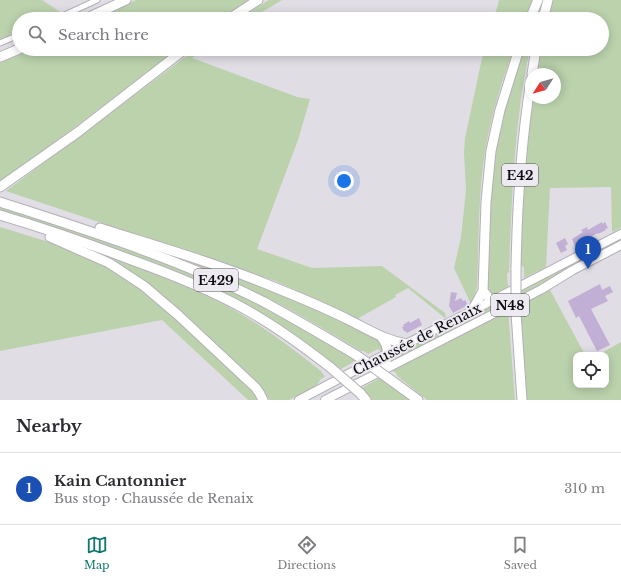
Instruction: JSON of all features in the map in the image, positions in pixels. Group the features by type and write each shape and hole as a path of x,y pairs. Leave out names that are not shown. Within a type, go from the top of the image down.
{"highway":[{"path":"100,12 126,0"},
{"path":"240,12 258,0"},
{"path":"533,12 538,0"},
{"path":"545,12 548,0"},
{"path":"0,57 12,51"},
{"path":"0,187 78,132 176,56"},
{"path":"472,311 482,291 486,202 491,151 508,80 517,56"},
{"path":"533,68 535,56"},
{"name":"E42","path":"522,400 516,313 516,270 518,193 527,104"},
{"name":"E429","path":"0,202 67,223 157,255 263,302 356,355 418,400"},
{"path":"2,216 20,227 50,237 96,256 131,277 178,315 256,388 263,400"},
{"name":"E429","path":"2,216 91,244 189,282 243,308 283,332 331,368 363,397"},
{"path":"67,223 85,224 245,276 316,304 382,338 407,344"},
{"path":"482,291 492,301 506,308"},
{"path":"382,338 386,343 388,353 383,369"}],"main road":[{"name":"Chaussée de Renaix","path":"299,400 621,234"},
{"name":"Chaussée de Renaix","path":"324,400 506,308 621,245"}],"street":[{"path":"71,12 97,0"},
{"path":"0,43 12,38"}],"green space":[{"path":"0,0 42,0 60,12 12,12 12,38 0,43"},
{"path":"136,0 250,0 231,12 110,12"},
{"path":"269,0 282,0 262,12 250,12"},
{"path":"499,0 532,0 528,12 496,12"},
{"path":"552,0 621,0 621,228 612,232 611,187 550,188 546,267 524,278 524,267 521,266 523,203 532,104 561,104 561,68 537,68 540,56 609,56 609,12 549,12"},
{"path":"12,56 168,56 48,148 0,182 0,61"},
{"path":"187,56 195,56 192,58 297,97 310,99 298,140 257,249 312,268 382,266 445,313 446,317 445,318 408,288 395,295 396,297 357,319 275,281 6,191"},
{"path":"483,56 511,56 497,99 485,152 480,201 477,286 471,304 454,268 461,237 466,190 464,153 465,138"},
{"path":"521,56 529,56 527,68 525,68 517,132 509,272 507,274 508,287 491,296 487,293 487,259 492,173 502,113"},
{"path":"0,205 130,249 181,268 225,287 298,325 351,356 355,361 341,369 336,365 334,366 246,306 0,212"},
{"path":"0,227 52,243 111,269 163,307 260,398 260,400 248,400 162,320 0,351"},
{"path":"621,237 621,242 508,301 501,299"},
{"path":"90,250 174,282 207,296 236,311 274,335 321,371 325,377 321,379 316,386 289,400 270,400 177,310"},
{"path":"164,252 285,293 381,340 385,350 382,352 378,349 368,354 361,351 260,294"},
{"path":"549,288 583,352 573,352 573,388 609,388 609,352 603,352 621,342 621,400 526,400 521,314 525,309 527,299"},
{"path":"489,305 494,308 388,364 390,355"},
{"path":"508,309 515,400 427,400 397,376 392,370"},
{"path":"380,378 389,382 413,400 370,400 362,388"}],"building":[{"path":"602,222 602,224 605,222 608,228 605,229 606,230 575,246 572,239 583,232 581,230 587,227 588,230"},
{"path":"565,238 568,244 565,246 567,250 561,253 556,243"},
{"path":"600,284 602,290 610,286 613,292 605,296 608,301 591,309 610,345 597,351 579,316 576,318 568,301"},
{"path":"451,292 457,293 455,301 461,298 463,301 465,300 468,305 453,313 449,306"},
{"path":"419,318 422,325 407,333 404,331 402,327 404,327 403,325 409,321 410,323"}],"place":[{"name":"Kain Cantonnier","path":"588,269"}]}
